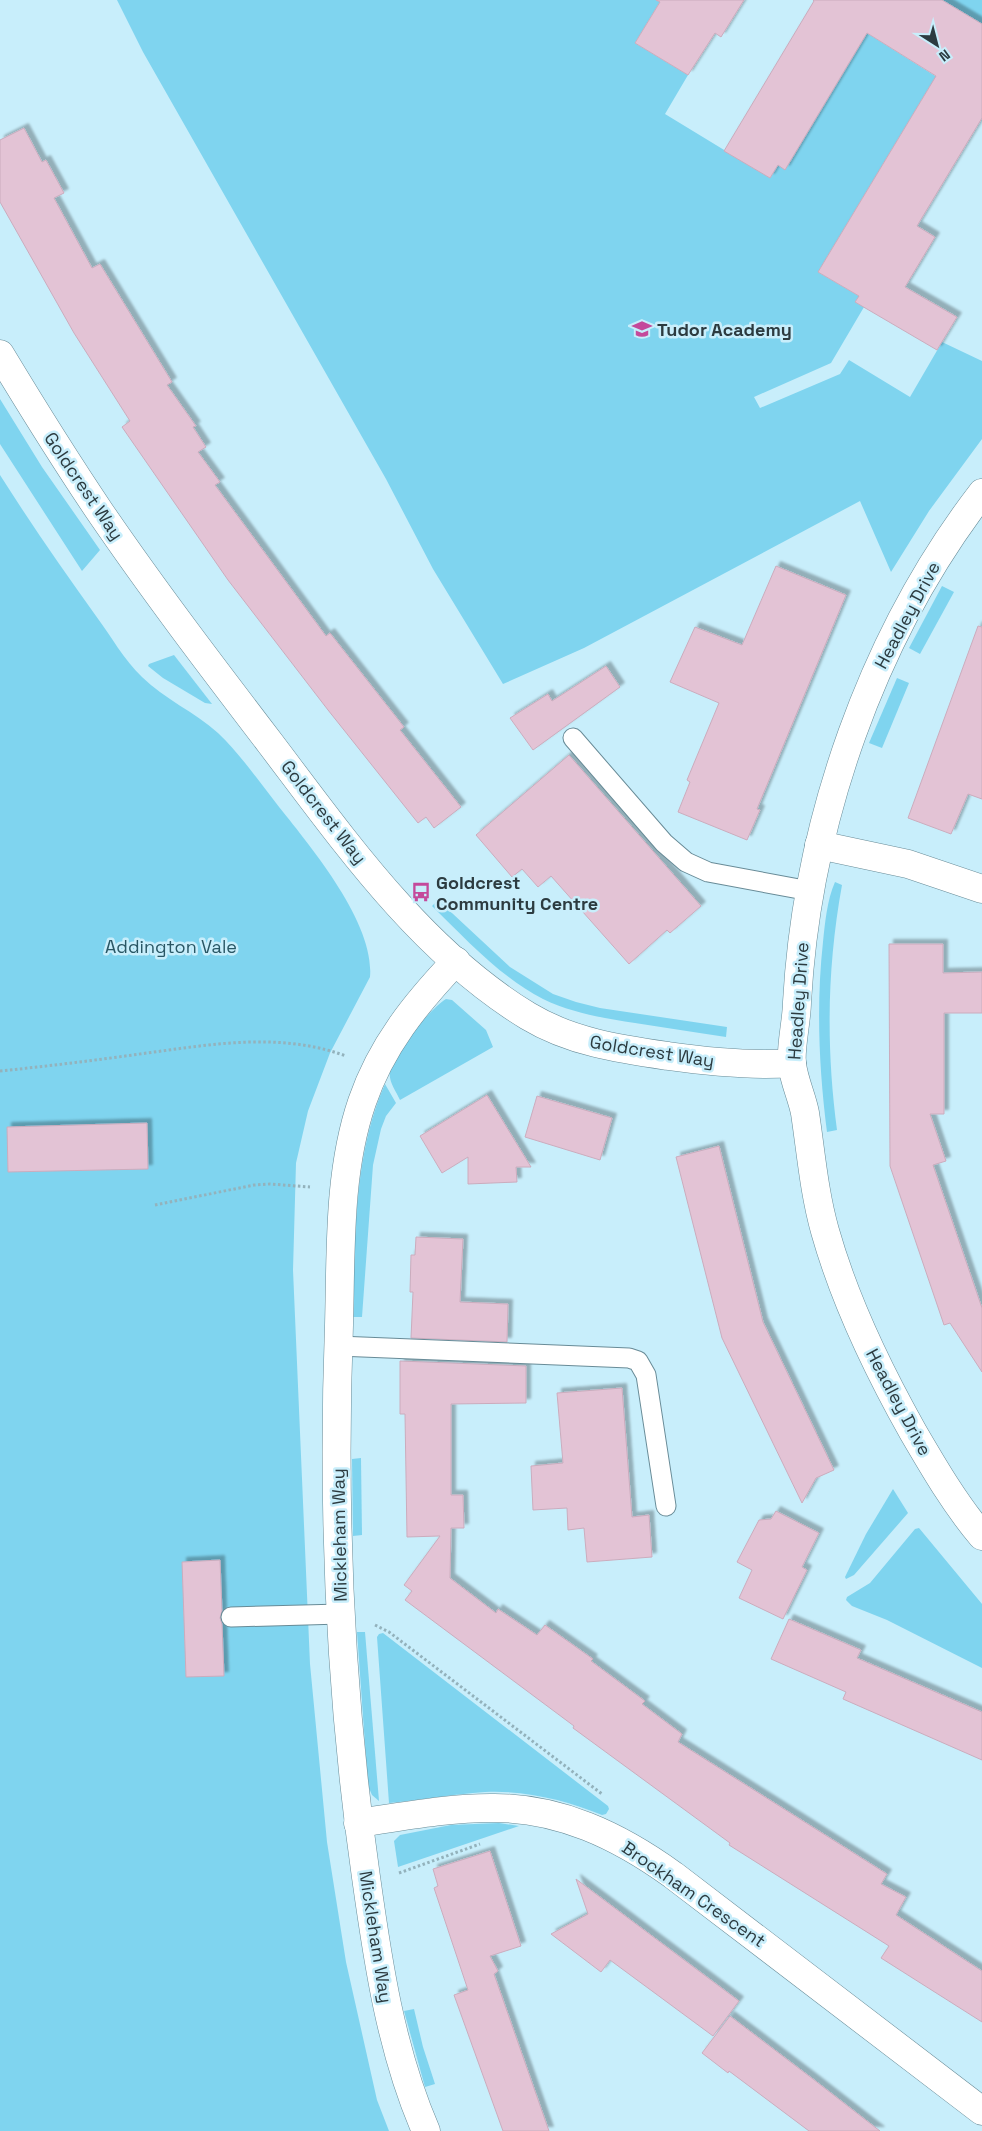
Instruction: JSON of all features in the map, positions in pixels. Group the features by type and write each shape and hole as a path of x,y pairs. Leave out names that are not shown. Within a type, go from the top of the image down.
{"street":[{"name":"Goldcrest Way","path":"0,354 43,425 100,511 222,681 328,820 389,894 456,961 484,985 529,1016 573,1038 639,1052 700,1060 755,1065 792,1063"},
{"name":"Headley Drive","path":"982,493 933,565 881,663 846,754 819,845 810,891 800,966 792,1063 805,1111 813,1174 824,1228 839,1276 881,1372 918,1441 956,1503 982,1536"},
{"path":"819,845 908,864 982,889"},
{"name":"Mickleham Way","path":"426,2131 409,2086 387,2008 373,1930 358,1823 346,1708 341,1614 337,1474 338,1346 345,1189 349,1158 361,1103 376,1069 401,1024 422,997 456,961"},
{"name":"Brockham Crescent","path":"358,1823 459,1810 515,1808 565,1818 608,1835 637,1850 687,1885 982,2111"}],"lane":[{"path":"573,738 664,843 686,862 708,872 810,891"},
{"path":"338,1346 630,1358 638,1361 646,1375 666,1506"},
{"path":"231,1617 341,1614"}],"path":[{"path":"0,1072 231,1042 278,1041 307,1045 344,1055 376,1069"},
{"path":"155,1205 270,1184 345,1189"},
{"path":"341,1614 381,1627 389,1632 613,1802 616,1812 608,1835"},
{"path":"395,1874 484,1843"}],"green space":[{"name":"Tudor Academy","path":"117,0 661,0 635,43 688,75 665,114 770,178 778,165 785,169 867,33 948,84 930,86 818,272 859,296 864,307 831,363 754,397 760,408 840,374 849,360 910,397 942,342 982,361 982,439 929,511 891,572 860,501 584,648 503,684 433,569 386,479 143,52"},
{"path":"942,0 982,0 982,24"},
{"path":"0,399 42,467 100,550 82,571 0,444"},
{"name":"Addington Vale","path":"0,475 47,547 129,663 151,685 200,718 226,741 322,862 351,909 369,955 370,977 330,1053 308,1111 296,1163 293,1270 310,1664 327,1842 346,1962 377,2100 389,2131 0,2131"},
{"path":"942,586 954,592 920,654 909,648"},
{"path":"174,655 212,704 205,703 163,678 148,666"},
{"path":"897,678 909,683 882,748 869,743"},
{"path":"835,882 842,885 833,947 830,1008 831,1068 837,1130 827,1132 820,1061 819,1014 821,966 826,919 830,896"},
{"path":"438,900 510,967 553,994 600,1008 727,1027 726,1037 599,1017 565,1008 543,999 512,980 471,944 432,906"},
{"path":"446,999 452,1000 486,1030 493,1047 400,1100 390,1078 392,1063 413,1032"},
{"path":"385,1084 396,1103 386,1116 381,1129 373,1165 362,1317 351,1317 361,1169 375,1111"},
{"path":"361,1458 362,1535 353,1536 352,1459"},
{"path":"893,1489 908,1513 854,1575 846,1579 845,1577 866,1534"},
{"path":"919,1528 982,1604 982,1668 887,1620 852,1606 846,1600 847,1597 870,1583 915,1529"},
{"path":"357,1632 365,1632 379,1801 372,1795 368,1786"},
{"path":"383,1633 608,1806 609,1809 606,1814 602,1815 545,1797 500,1792 473,1793 389,1803 377,1637"},
{"path":"499,1823 519,1826 398,1867 394,1841 400,1835 451,1825"},
{"path":"414,2009 423,2047 435,2084 425,2087 404,2011"}],"building":[{"path":"656,0 744,0 721,37 715,33 688,75 635,43 660,2"},
{"path":"813,0 942,0 982,24 982,118 917,226 935,237 905,287 957,317 937,350 855,302 859,296 818,272 936,76 867,33 785,170 778,165 770,178 724,151"},
{"path":"24,128 42,162 46,160 64,193 54,198 92,268 100,264 172,382 167,385 196,426 193,427 206,447 198,452 220,482 215,485 326,636 330,633 404,727 400,730 461,807 434,828 426,817 418,823 328,710 228,580 122,427 130,421 74,333 0,202 0,140"},
{"path":"776,566 846,595 757,809 760,810 747,840 678,812 690,782 687,780 719,703 670,682 695,627 742,645"},
{"path":"978,626 982,627 982,799 968,794 951,834 908,818"},
{"path":"606,666 620,687 533,750 510,718 548,694 552,701"},
{"path":"569,755 701,906 670,933 667,930 629,964 551,876 538,887 522,869 512,877 476,835"},
{"path":"889,944 943,944 943,973 982,972 982,1013 944,1013 944,1114 930,1114 946,1161 933,1165 982,1308 982,1372 950,1323 944,1325 890,1166"},
{"path":"487,1095 531,1167 516,1167 517,1182 468,1184 468,1157 442,1173 420,1136"},
{"path":"537,1096 612,1118 600,1160 525,1137"},
{"path":"147,1123 148,1169 8,1172 7,1127"},
{"path":"719,1146 763,1322 834,1470 816,1478 802,1503 722,1338 676,1157"},
{"path":"416,1237 463,1239 460,1302 508,1304 507,1342 411,1338 413,1292 410,1292 411,1255 415,1255"},
{"path":"400,1361 526,1366 526,1403 451,1404 451,1495 463,1495 464,1528 451,1528 450,1578 496,1613 498,1609 537,1635 545,1625 593,1659 591,1661 645,1701 642,1704 682,1734 678,1742 887,1874 881,1884 906,1897 896,1915 982,1971 982,2022 881,1958 889,1946 729,1845 730,1843 573,1728 574,1726 405,1600 412,1591 404,1585 440,1536 407,1537 405,1414 400,1414"},
{"path":"622,1388 632,1517 649,1515 652,1557 587,1562 584,1528 568,1530 567,1508 533,1510 531,1466 563,1463 557,1393"},
{"path":"776,1511 819,1533 802,1567 807,1570 783,1619 739,1598 752,1570 737,1562 759,1520 771,1519"},
{"path":"220,1560 222,1611 220,1618 222,1624 224,1676 186,1677 182,1562"},
{"path":"789,1619 861,1650 857,1658 982,1712 982,1760 843,1699 846,1692 771,1659"},
{"path":"490,1851 521,1946 490,1956 498,1971 494,1974 549,2131 503,2131 454,1995 468,1990 434,1888 438,1886 433,1869"},
{"path":"576,1879 739,2001 713,2036 610,1960 601,1972 551,1934 588,1914"},
{"path":"730,2016 880,2131 809,2131 729,2071 728,2073 702,2053"}],"place":[{"name":"Tudor Academy","path":"642,329"},
{"name":"Goldcrest Community Centre","path":"421,892"}]}
